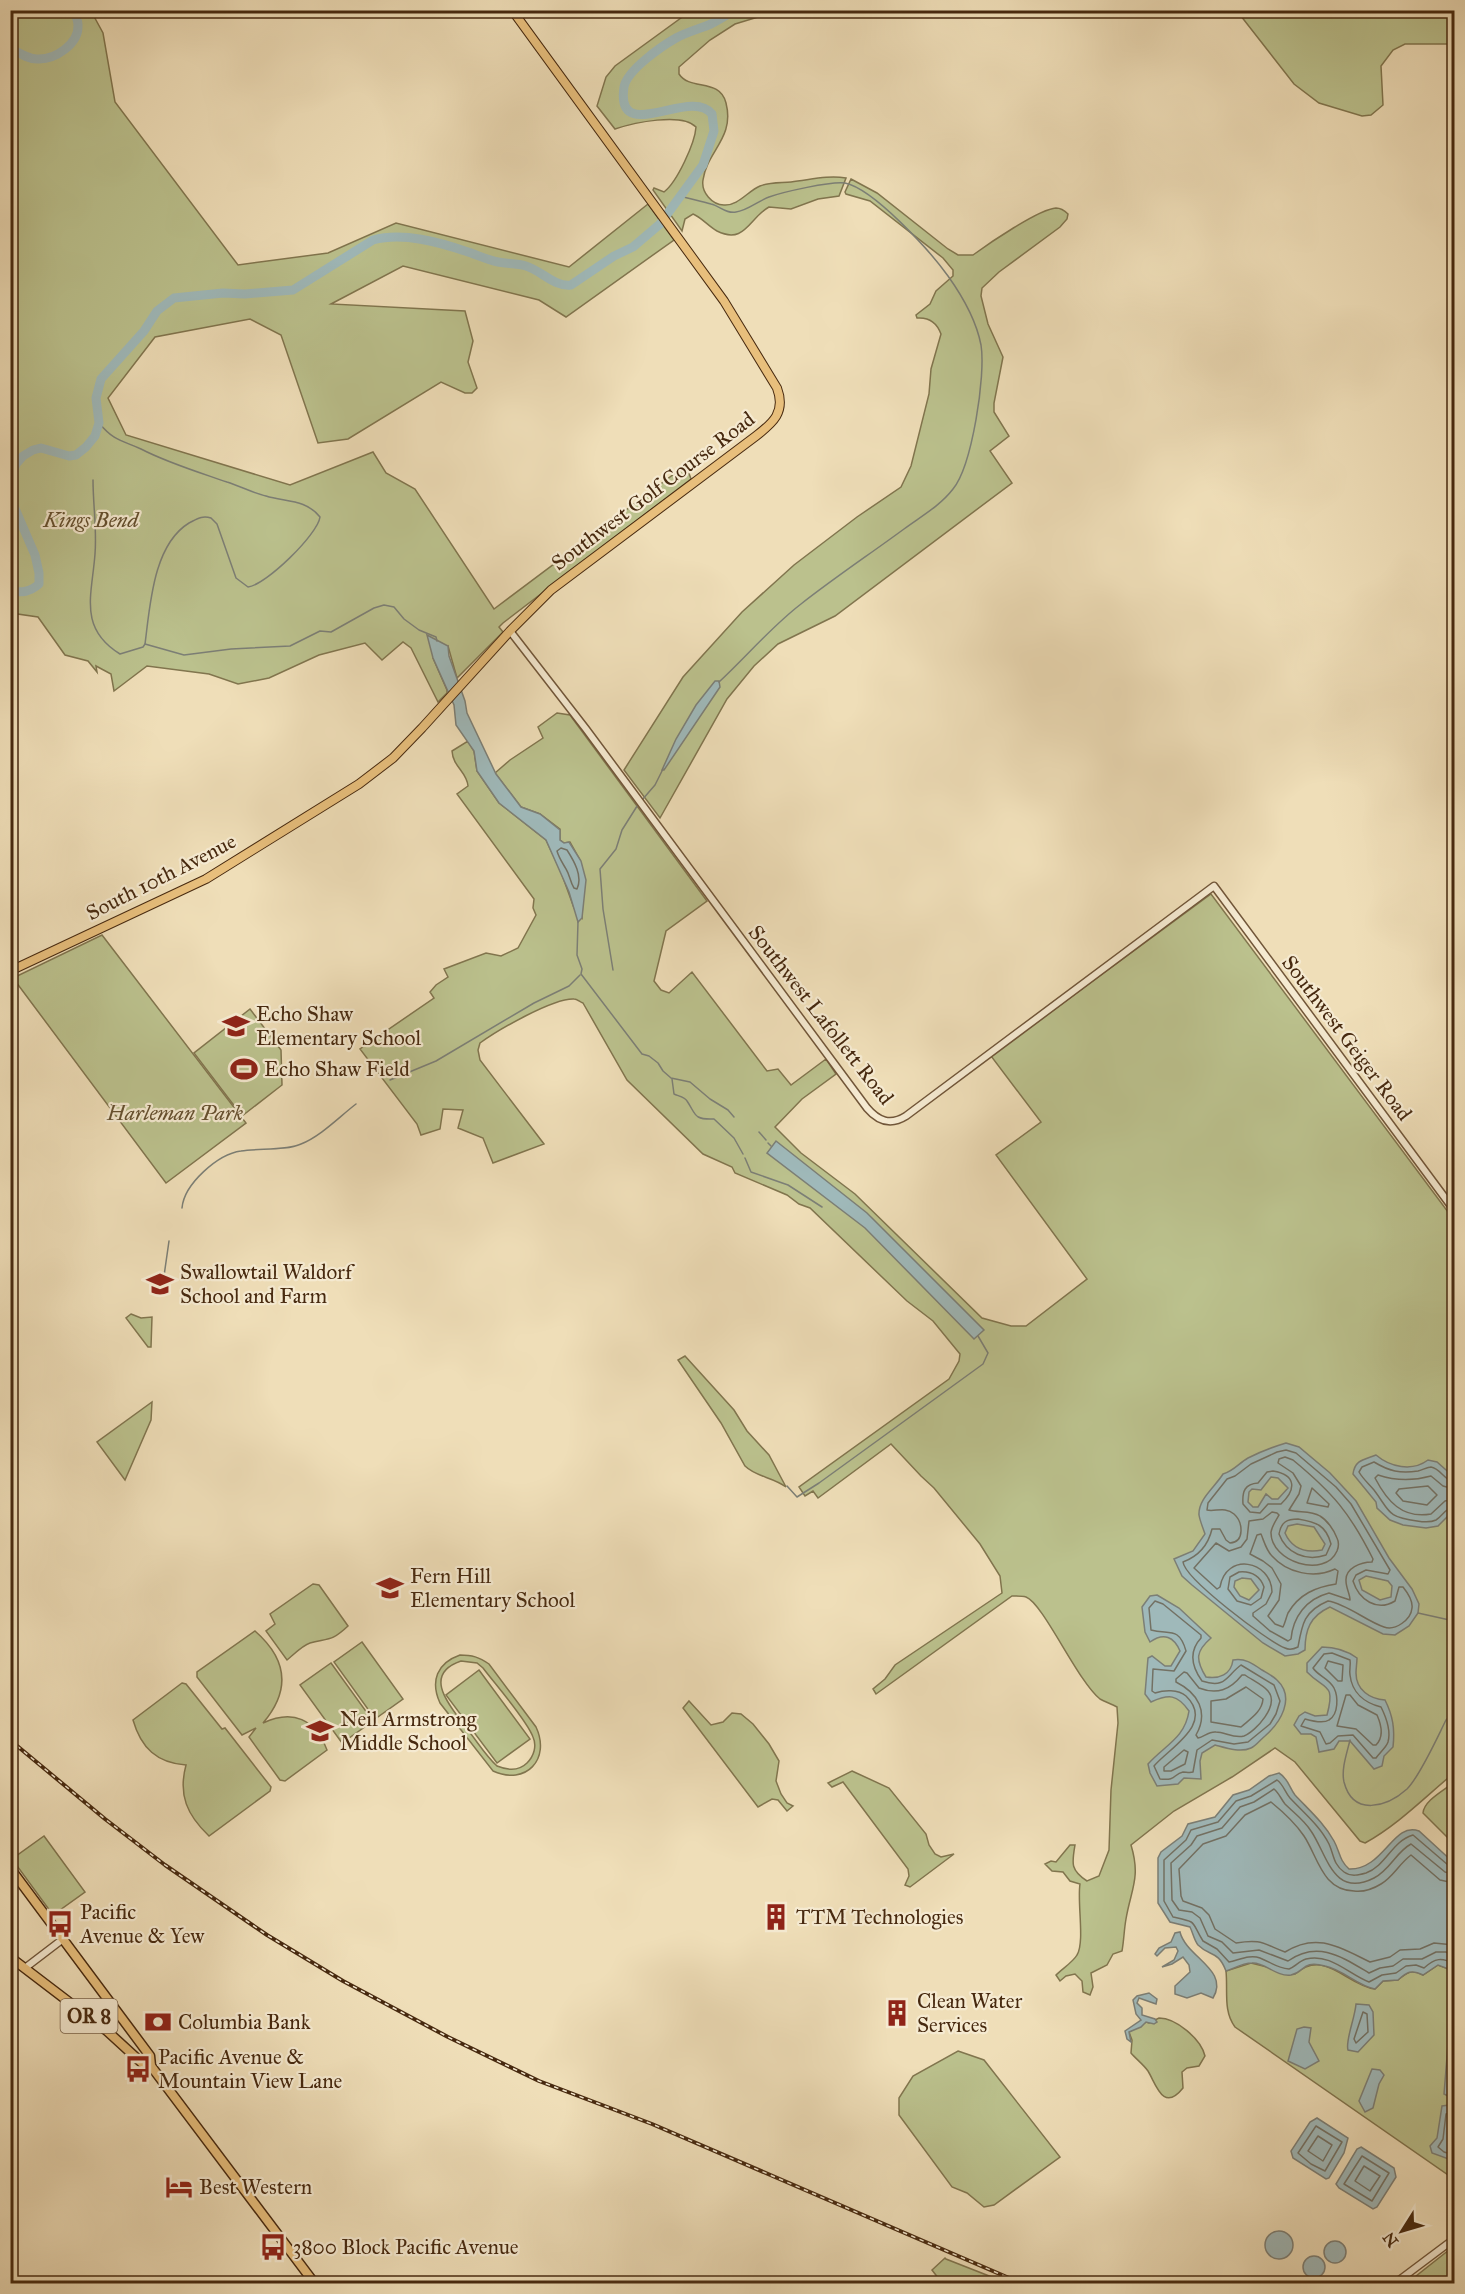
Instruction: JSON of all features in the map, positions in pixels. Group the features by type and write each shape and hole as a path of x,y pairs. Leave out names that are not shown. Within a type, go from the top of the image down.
{"highway":[{"name":"OR 8","path":"10,1868 150,2056 151,2066 315,2283"},
{"name":"OR 8","path":"10,1957 107,2031 142,2063 151,2066"}],"main road":[{"name":"Southwest Golf Course Road","path":"355,787 393,758 550,590 775,420 781,406 777,388 724,301 513,10"},
{"name":"South 10th Avenue","path":"10,971 206,879 355,787"}],"street":[{"name":"Southwest Lafollett Road","path":"510,631 867,1108 877,1118 887,1122 897,1121 906,1116 1214,886"},
{"name":"Southwest Geiger Road","path":"1214,886 1455,1210"},
{"path":"25,1968 63,1939"},
{"path":"1394,2283 1455,2239"}],"green space":[{"path":"692,10 778,11 735,24 710,40 679,67 679,74 684,79 718,90 726,103 727,126 703,180 708,197 715,203 729,205 756,188 768,184 825,177 846,178 839,196 818,199 791,209 769,207 746,228 734,235 717,231 693,214 685,219 682,231 653,190 654,188 664,192 674,180 689,152 696,127 680,120 669,119 615,129 597,106 606,77 615,66"},
{"name":"Kings Bend","path":"10,11 91,11 103,33 115,102 238,265 328,253 396,223 569,267 648,204 674,240 566,317 539,300 403,266 331,304 465,311 473,341 468,362 477,388 472,393 465,393 441,382 348,439 318,443 281,335 250,319 155,337 108,398 126,435 290,485 373,452 386,473 415,489 494,609 686,465 691,479 503,623 499,627 503,632 457,678 448,646 433,658 447,690 438,702 411,648 403,642 382,660 365,643 319,655 269,678 238,684 209,674 147,666 114,691 111,674 96,666 97,672 88,661 65,655 38,617 11,613"},
{"path":"1237,11 1454,11 1454,44 1405,44 1393,50 1381,66 1383,105 1371,115 1362,116 1319,103 1294,84"},
{"path":"851,179 877,193 958,255 973,255 1014,228 1048,210 1059,208 1068,214 1060,227 999,272 982,288 981,296 988,324 1003,357 994,412 1009,436 990,451 1012,483 835,616 778,644 754,666 727,699 660,818 624,770 683,677 742,612 794,565 901,487 911,466 929,394 931,369 941,334 932,322 917,318 916,315 930,304 936,291 953,276 953,270 943,258 870,201 846,194"},
{"path":"557,713 570,715 707,901 666,931 654,981 661,990 669,993 692,972 767,1071 778,1069 791,1085 826,1059 836,1074 802,1099 775,1127 801,1153 855,1194 982,1318 1011,1326 1026,1326 1087,1279 996,1155 1041,1122 991,1056 1211,894 1454,1220 1454,1773 1389,1828 1365,1843 1360,1841 1295,1762 1275,1748 1232,1777 1174,1811 1131,1845 1135,1875 1122,1951 1113,1954 1107,1965 1091,1973 1093,1987 1090,1995 1083,1992 1082,1981 1075,1974 1066,1976 1060,1981 1056,1975 1073,1960 1079,1949 1080,1884 1070,1881 1063,1872 1052,1871 1045,1864 1051,1861 1056,1862 1070,1845 1075,1845 1073,1861 1075,1870 1087,1881 1099,1876 1109,1850 1111,1790 1118,1723 1117,1707 1100,1699 1091,1690 1042,1613 1033,1602 1026,1597 1019,1596 1012,1596 876,1694 873,1689 885,1679 895,1665 1002,1593 1000,1576 980,1544 934,1488 891,1444 818,1498 813,1491 805,1496 799,1487 949,1379 959,1361 960,1354 933,1321 907,1301 810,1208 799,1204 787,1195 735,1173 732,1167 703,1154 627,1080 583,1003 576,999 553,1004 499,1030 480,1043 478,1050 480,1060 544,1144 493,1163 483,1138 458,1128 463,1110 443,1109 440,1129 421,1135 417,1124 360,1049 434,998 430,992 448,977 444,969 486,953 501,956 518,948 536,915 533,908 534,899 457,794 468,786 452,751 468,741 474,751 477,771 499,803 546,840 574,908 582,918 583,894 580,860 570,842 564,843 560,840 560,829 540,814 521,807 495,773 543,738 538,727"},
{"name":"Harleman Park","path":"102,935 246,1123 166,1183 13,978"},
{"name":"Echo Shaw Field","path":"250,1009 281,1050 282,1085 242,1116 194,1053"},
{"path":"131,1314 141,1318 152,1317 151,1347 148,1347 126,1318"},
{"path":"685,1356 734,1410 747,1431 769,1455 786,1487 754,1473 745,1466 721,1423 678,1360"},
{"path":"152,1402 151,1420 125,1480 97,1442"},
{"path":"313,1584 319,1585 348,1626 334,1637 307,1644 287,1660 266,1631 275,1624 270,1614"},
{"path":"255,1631 274,1653 282,1675 278,1699 263,1723 284,1717 302,1720 316,1731 327,1750 285,1781 280,1780 249,1737 256,1728 242,1735 197,1677 197,1672"},
{"path":"362,1642 403,1699 375,1719 334,1662"},
{"path":"468,1655 489,1664 536,1727 540,1739 538,1759 525,1772 505,1775 493,1771 440,1703 436,1680 441,1668 452,1658","holes":["461,1661 477,1663 518,1712 533,1737 535,1744 533,1754 527,1763 517,1769 497,1766 454,1711 443,1692 441,1683 449,1667"]},
{"path":"331,1663 373,1721 342,1743 300,1685"},
{"path":"479,1670 530,1739 497,1763 446,1695"},
{"path":"182,1683 186,1684 222,1729 225,1728 271,1787 270,1791 209,1836 195,1820 186,1804 183,1786 186,1765 167,1761 152,1752 141,1739 133,1720"},
{"path":"689,1701 711,1725 723,1722 732,1713 741,1714 753,1724 779,1761 776,1781 787,1803 793,1806 787,1811 778,1800 772,1799 758,1807 683,1708"},
{"path":"852,1771 889,1788 926,1834 935,1854 941,1857 954,1854 910,1887 905,1885 909,1876 908,1869 843,1782 832,1787 828,1783"},
{"path":"1454,1782 1454,1844 1423,1813 1431,1800"},
{"path":"44,1836 85,1892 53,1915 12,1859"},
{"path":"1251,1963 1295,1974 1306,1967 1326,1966 1364,1986 1375,1989 1383,1981 1398,1980 1410,1972 1423,1975 1438,1965 1454,1971 1454,2179 1235,2027 1227,2008 1226,1971"},
{"path":"1159,2018 1173,2022 1187,2031 1199,2043 1205,2056 1199,2066 1187,2068 1182,2072 1183,2088 1170,2098 1161,2094 1148,2071 1131,2053 1132,2040 1129,2032 1146,2022 1149,2023"},
{"path":"958,2051 984,2060 1060,2157 994,2205 984,2207 967,2193 952,2187 899,2115 899,2098 913,2076"},
{"path":"1454,2246 1454,2283 1406,2284"},
{"path":"945,2258 1007,2283 942,2283 932,2270"}],"water":[{"path":"427,635 448,646 467,713 496,774 521,807 540,814 560,830 560,840 564,843 569,842 581,861 586,880 582,918 578,922 569,892 546,840 499,803 477,771 474,751 456,725 454,705 433,658"},
{"path":"715,681 719,681 720,687 662,770 676,739 696,705"},
{"path":"776,1141 867,1213 984,1330 974,1339 865,1228 767,1153"},
{"path":"1286,1443 1299,1447 1330,1473 1356,1501 1389,1558 1412,1589 1419,1604 1418,1613 1409,1626 1395,1635 1383,1634 1330,1607 1313,1619 1310,1624 1305,1650 1298,1654 1285,1656 1263,1643 1182,1576 1174,1559 1193,1551 1205,1534 1199,1509 1208,1493 1223,1474 1248,1458","holes":["1271,1477 1278,1478 1288,1488 1278,1499 1272,1499 1266,1494 1258,1507 1253,1507 1248,1502 1249,1492 1252,1489 1261,1490","1297,1524 1314,1527 1325,1544 1322,1550 1300,1549 1291,1543 1285,1533 1288,1526","1366,1576 1388,1581 1392,1586 1391,1597 1380,1600 1362,1590 1359,1580","1242,1578 1251,1579 1259,1590 1249,1600 1240,1596 1234,1587 1235,1581"]},
{"path":"1376,1455 1388,1463 1408,1467 1428,1460 1437,1462 1454,1477 1454,1510 1438,1526 1426,1528 1403,1525 1390,1520 1377,1508 1376,1502 1353,1474 1358,1463"},
{"path":"1157,1595 1179,1608 1211,1638 1202,1647 1199,1656 1200,1665 1206,1677 1224,1675 1230,1669 1233,1660 1245,1660 1277,1680 1283,1687 1286,1702 1284,1710 1271,1731 1253,1747 1238,1750 1215,1745 1202,1753 1201,1779 1184,1778 1178,1784 1157,1786 1148,1764 1179,1735 1189,1711 1181,1701 1172,1697 1151,1702 1145,1694 1148,1658 1152,1656 1165,1666 1171,1666 1180,1651 1172,1639 1160,1637 1150,1642 1145,1632 1142,1607 1150,1596"},
{"path":"1322,1647 1340,1650 1357,1658 1356,1673 1361,1689 1369,1696 1385,1700 1392,1717 1394,1740 1393,1747 1384,1756 1382,1766 1374,1769 1350,1741 1339,1741 1334,1749 1319,1752 1316,1737 1311,1734 1301,1734 1294,1725 1299,1716 1305,1712 1315,1716 1327,1715 1329,1692 1307,1672 1307,1663"},
{"path":"1279,1773 1295,1795 1326,1828 1343,1862 1349,1869 1371,1862 1402,1833 1410,1830 1419,1831 1454,1863 1454,1971 1438,1965 1423,1975 1409,1972 1398,1980 1383,1981 1375,1989 1362,1985 1332,1968 1312,1964 1291,1975 1280,1974 1257,1963 1241,1965 1226,1971 1217,1957 1198,1945 1190,1927 1170,1922 1158,1903 1158,1858 1161,1852 1182,1836 1188,1824 1215,1817 1233,1795 1249,1790 1269,1776"},
{"path":"1180,1932 1190,1949 1212,1971 1216,1979 1217,1988 1213,1998 1201,1993 1187,1998 1175,1994 1175,1986 1190,1972 1189,1965 1183,1957 1162,1967 1174,1960 1178,1951 1176,1947 1165,1948 1157,1956 1155,1954 1159,1948 1171,1942 1175,1933"},
{"path":"1454,1992 1454,2099 1444,2094"},
{"path":"1149,1993 1157,1999 1156,2004 1139,1998 1137,2003 1142,2008 1142,2015 1155,2019 1157,2022 1154,2024 1146,2022 1129,2032 1131,2042 1127,2039 1125,2031 1141,2020 1136,2014 1133,2000 1137,1996"},
{"path":"1356,2004 1369,2005 1373,2012 1374,2035 1358,2052 1348,2050 1347,2046"},
{"path":"1311,2028 1309,2042 1319,2061 1305,2069 1288,2061 1297,2029"},
{"path":"1372,2069 1380,2070 1384,2075 1379,2084 1373,2108 1365,2112 1359,2101"},
{"path":"1449,2105 1454,2109 1454,2161 1432,2153 1430,2146 1437,2138 1442,2106"},
{"path":"1317,2118 1348,2138 1344,2153 1329,2178 1326,2179 1293,2158 1291,2151 1310,2122"},
{"path":"1361,2147 1394,2168 1396,2177 1377,2207 1373,2209 1336,2184 1357,2149"},
{"path":"1279,2231 1289,2235 1293,2245 1289,2255 1279,2259 1269,2255 1265,2245 1269,2235"},
{"path":"1335,2241 1343,2244 1346,2252 1343,2260 1335,2263 1327,2260 1324,2252 1327,2244"},
{"path":"1314,2256 1322,2259 1325,2267 1322,2275 1314,2278 1306,2275 1303,2267 1306,2259"}],"waterway":[{"path":"10,48 34,59 51,57 65,50 77,32 78,23 74,10"},
{"path":"10,481 16,464 33,450 41,448 69,456 76,455 86,447 95,436 99,423 96,398 101,379 144,331 157,311 174,298 293,290 373,240 385,238 421,239 494,261 519,264 565,285 571,285 614,256 633,247 660,224 703,165 714,131 712,114 702,107 688,106 642,115 631,113 624,104 624,87 627,80 638,66 670,42 711,24 735,10"},
{"path":"680,196 732,212 744,210 769,197 807,187 845,183 857,188 886,208 940,265 968,309 981,345 981,377 972,441 960,477 953,489 930,511 790,613 719,682"},
{"path":"99,423 118,439 162,459 261,495 302,504 320,517 310,535 290,558 267,578 248,587 236,578 217,524 211,518 205,517 189,523 177,533 161,561 155,578 145,644"},
{"path":"93,480 95,545 91,610 98,633 120,654 143,647 145,644 184,655 231,649 290,646 320,631 331,632 374,608 384,605 394,607 404,619 419,630 436,637 437,641"},
{"path":"10,497 35,555 39,573 39,584 32,589 22,592 10,591"},
{"path":"642,800 655,785 663,769"},
{"path":"613,970 603,909 600,869 616,849 622,830 639,803"},
{"path":"578,922 577,955 582,969 581,974 642,1054 658,1063 671,1078 690,1082 734,1117"},
{"path":"390,1080 436,1061 534,1003 569,986 580,975"},
{"path":"672,1079 674,1094 686,1100 699,1117 714,1119 734,1138 743,1154"},
{"path":"182,1208 184,1199 195,1180 222,1158 241,1151 288,1148 301,1144 323,1131 356,1104"},
{"path":"759,1132 766,1140"},
{"path":"768,1143 771,1146"},
{"path":"745,1158 751,1172 788,1185 822,1207"},
{"path":"163,1283 169,1241"},
{"path":"787,1486 797,1497 983,1364 988,1353 978,1336"},
{"path":"1418,1613 1454,1621"},
{"path":"1350,1740 1343,1772 1348,1793 1363,1804 1381,1804 1399,1795 1412,1783 1446,1720 1454,1712"}],"railway":[{"path":"10,1740 105,1819 165,1865 267,1935 343,1981 448,2037 539,2081 652,2124 1023,2284"}],"place":[{"name":"Echo Shaw Elementary School","path":"236,1026"},
{"name":"Echo Shaw Field","path":"244,1069"},
{"name":"Swallowtail Waldorf School and Farm","path":"160,1284"},
{"name":"Fern Hill Elementary School","path":"390,1588"},
{"name":"Neil Armstrong Middle School","path":"320,1731"},
{"name":"TTM Technologies","path":"776,1917"},
{"name":"Pacific Avenue & Yew","path":"60,1924"},
{"name":"Clean Water Services","path":"897,2013"},
{"name":"Columbia Bank","path":"158,2022"},
{"name":"Pacific Avenue & Mountain View Lane","path":"138,2069"},
{"name":"Best Western","path":"179,2187"},
{"name":"3800 Block Pacific Avenue","path":"273,2247"}]}
